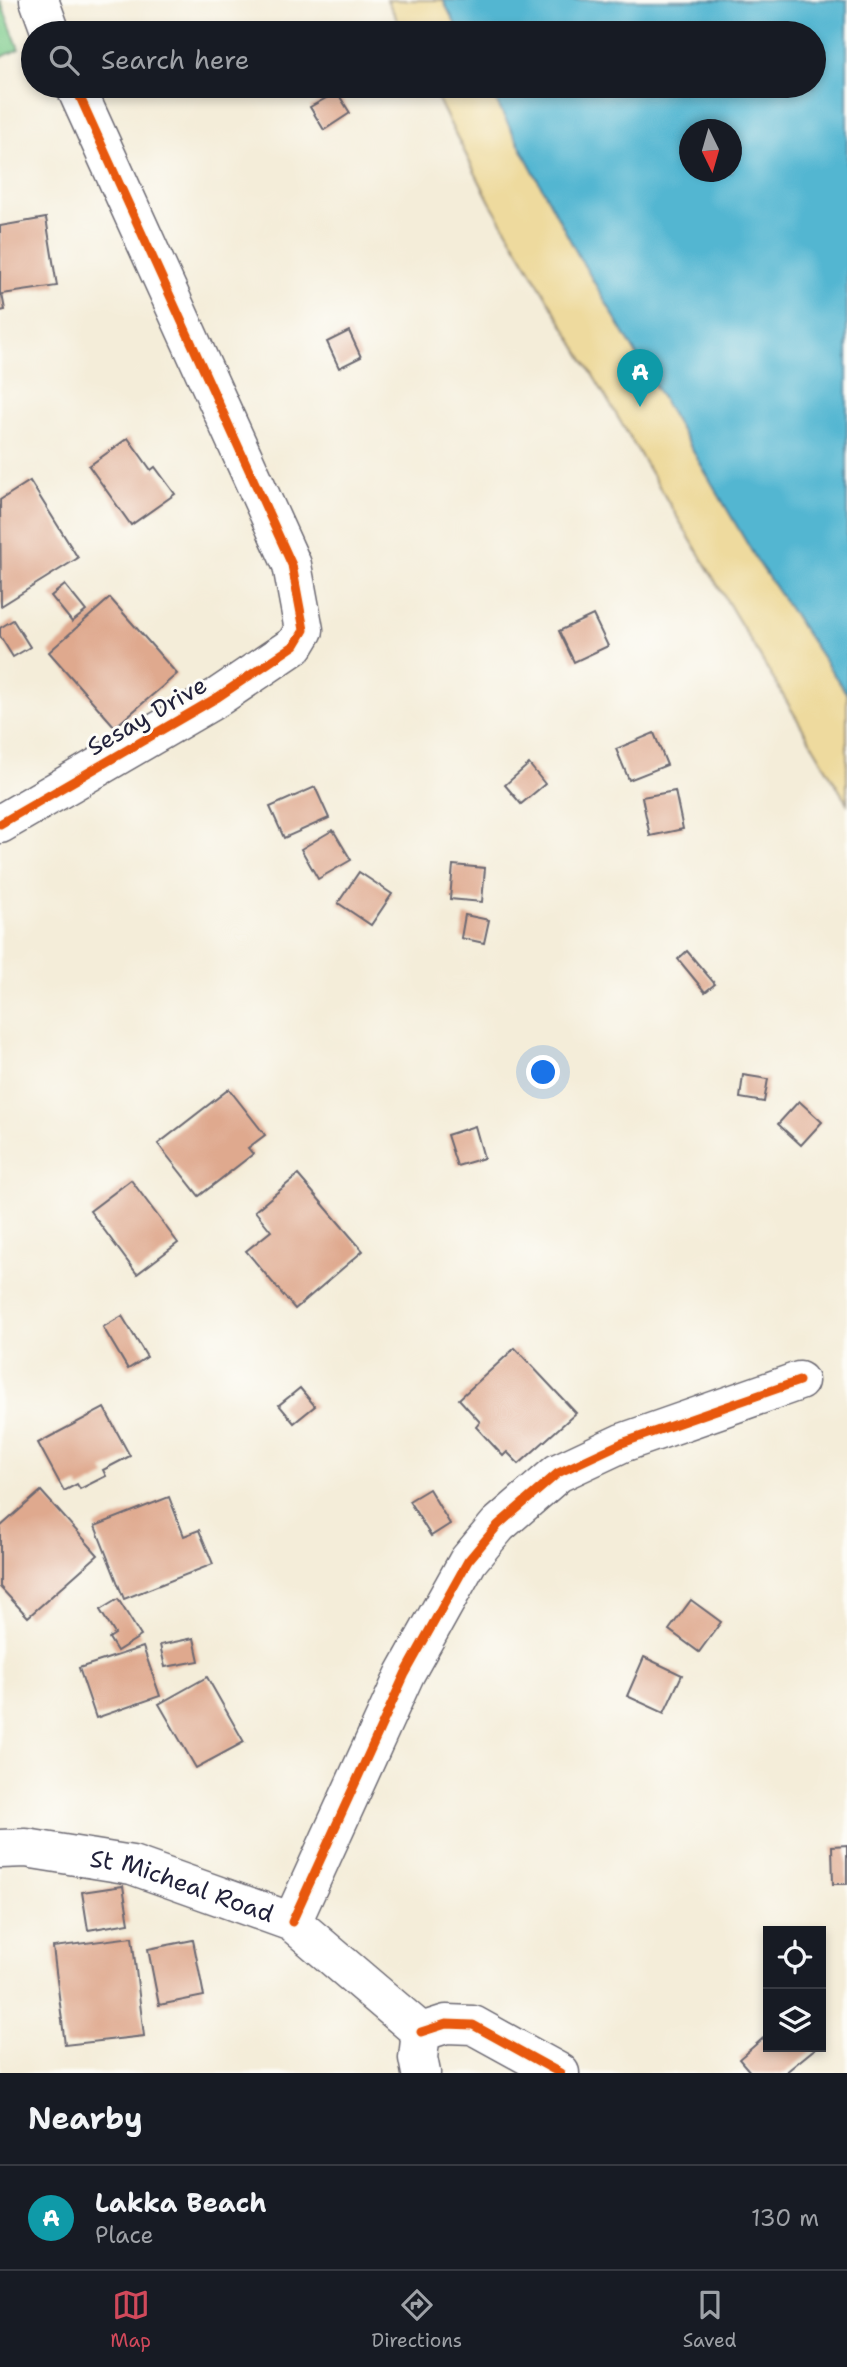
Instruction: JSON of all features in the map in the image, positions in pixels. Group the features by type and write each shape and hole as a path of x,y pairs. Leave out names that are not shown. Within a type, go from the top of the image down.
{"street":[{"path":"39,0 47,21"},
{"name":"Sesay Drive","path":"0,824 218,697 295,645 304,630 292,565 80,98"},
{"path":"292,1922 405,1674 468,1561 498,1525 558,1473 622,1443 799,1381"},
{"name":"St Micheal Road","path":"0,1849 26,1848 132,1865 292,1922 421,2032"},
{"path":"421,2073 418,2058 421,2032 446,2024 473,2025 560,2073"}],"green space":[{"path":"0,0 19,49 0,58"}],"sand":[{"path":"387,0 443,0 454,21 398,21"},
{"path":"437,98 494,98 577,253 758,562 847,694 847,803 490,202"}],"water":[{"path":"443,0 847,0 847,694 758,562 577,253 494,98 826,98 826,21 454,21"}],"building":[{"path":"326,98 341,98 350,113 324,130 310,107"},
{"path":"46,218 57,286 2,294 5,310 0,311 0,226"},
{"path":"349,331 361,357 339,368 327,342"},
{"path":"128,438 151,470 155,467 175,494 131,525 89,466"},
{"path":"30,481 78,558 1,606 0,500"},
{"path":"65,585 86,611 72,622 51,596"},
{"path":"110,598 177,674 115,727 49,652"},
{"path":"593,615 608,646 574,662 559,631"},
{"path":"13,620 30,647 13,657 0,636 0,628"},
{"path":"654,733 667,765 629,780 616,749"},
{"path":"529,764 545,784 521,804 505,785"},
{"path":"315,787 329,818 284,838 270,807"},
{"path":"675,791 683,829 650,836 642,797"},
{"path":"333,830 351,860 318,879 301,849"},
{"path":"453,865 485,868 482,902 450,899"},
{"path":"359,872 392,894 371,925 338,903"},
{"path":"465,915 489,920 484,943 461,938"},
{"path":"687,951 715,984 705,992 678,959"},
{"path":"743,1075 768,1079 764,1102 740,1098"},
{"path":"229,1089 265,1135 248,1148 253,1154 199,1196 158,1144"},
{"path":"799,1101 822,1122 801,1145 778,1124"},
{"path":"475,1126 484,1158 457,1166 447,1135"},
{"path":"298,1175 363,1251 295,1309 246,1251 271,1231 255,1211"},
{"path":"131,1180 178,1243 137,1274 90,1211"},
{"path":"122,1316 147,1357 128,1369 103,1327"},
{"path":"515,1348 576,1413 519,1464 507,1452 503,1456 476,1427 480,1422 459,1399"},
{"path":"300,1388 315,1406 294,1423 279,1405"},
{"path":"104,1408 130,1456 103,1470 106,1476 80,1489 77,1484 64,1491 38,1443"},
{"path":"429,1489 450,1524 431,1536 409,1501"},
{"path":"41,1491 98,1555 28,1617 0,1587 0,1527"},
{"path":"169,1497 184,1536 199,1530 213,1564 124,1599 95,1526"},
{"path":"118,1599 141,1636 117,1651 109,1638 115,1634 100,1610"},
{"path":"691,1600 721,1622 699,1652 669,1630"},
{"path":"194,1638 199,1661 165,1667 160,1645"},
{"path":"143,1647 160,1696 96,1718 79,1668"},
{"path":"644,1657 682,1675 664,1713 627,1696"},
{"path":"207,1677 244,1742 196,1768 159,1704"},
{"path":"847,1845 847,1884 833,1884 832,1846"},
{"path":"123,1886 129,1923 88,1930 82,1892"},
{"path":"132,1937 144,2036 65,2045 53,1947"},
{"path":"193,1940 204,1996 159,2005 148,1949"},
{"path":"763,2038 763,2052 811,2052 785,2073 751,2073 739,2059"}],"cycle path":[{"path":"0,824 218,697 295,645 304,630 292,565 80,98"},
{"path":"292,1922 405,1674 468,1561 498,1525 558,1473 622,1443 799,1381"},
{"path":"421,2032 446,2024 473,2025 560,2073"}],"place":[{"name":"Lakka Beach","path":"640,407"}]}
